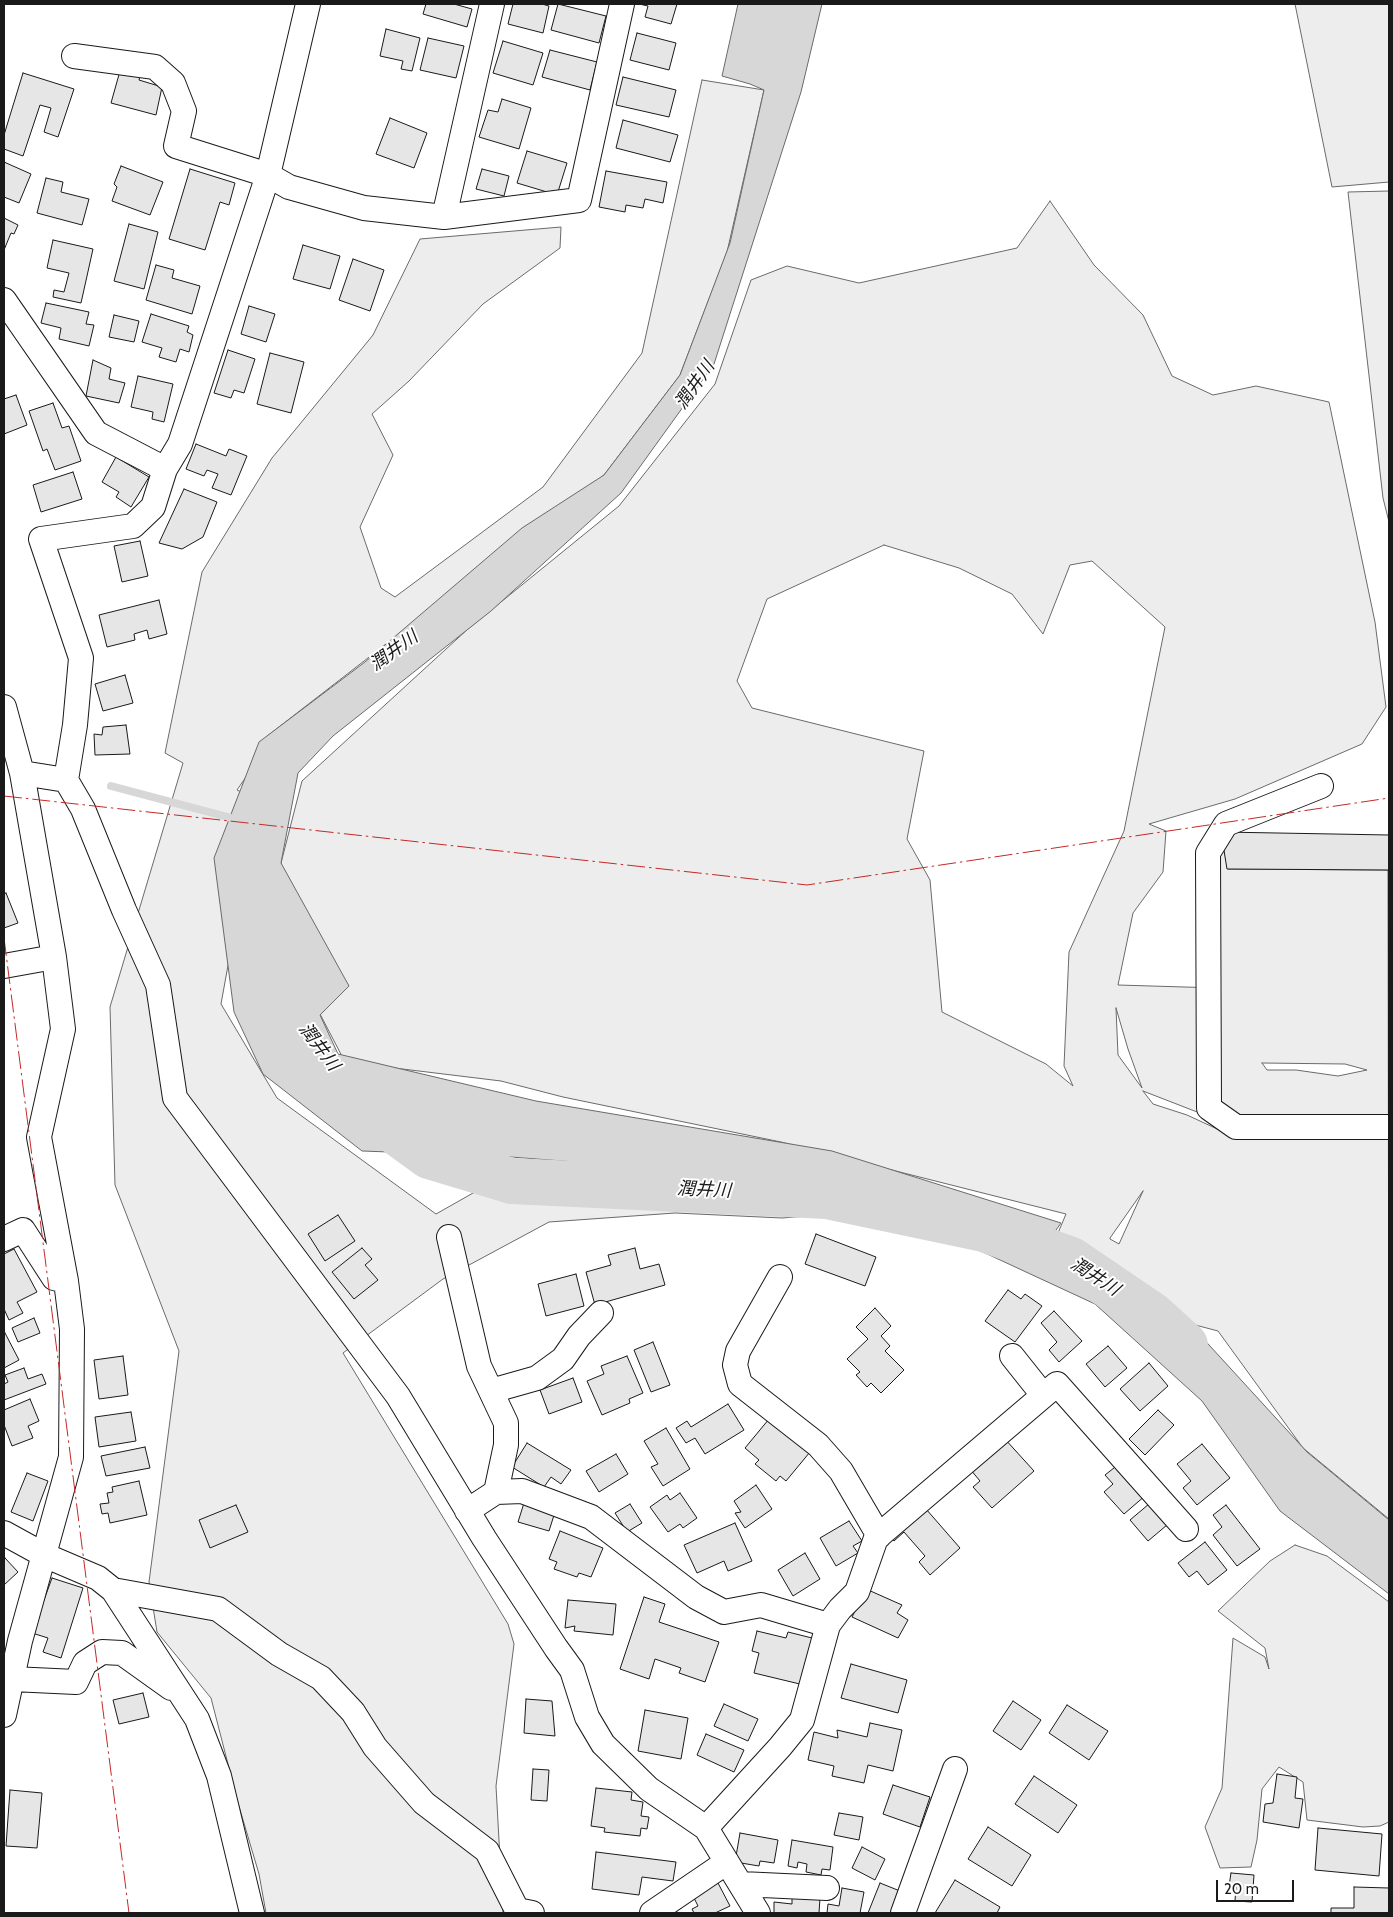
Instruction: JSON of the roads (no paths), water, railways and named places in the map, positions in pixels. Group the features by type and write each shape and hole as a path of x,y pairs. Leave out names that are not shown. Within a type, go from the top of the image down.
{"street":[{"path":"308,4 268,175 180,444 166,469 153,507 133,526 41,539 82,658 75,725 66,780 83,809 124,910 158,985 175,1098 398,1396 467,1511 572,1670 587,1717 603,1744 649,1789 706,1828 758,1913"},
{"path":"74,56 155,67 173,83 184,111 176,146 268,175 289,187 364,208 444,217 579,200 622,4"},
{"path":"444,217 486,5"},
{"path":"4,300 96,433 166,469"},
{"path":"4,707 22,773 54,957 63,1029 39,1137 66,1281 72,1329 71,1457 20,1641 4,1715"},
{"path":"22,773 66,780"},
{"path":"1321,786 1226,824 1208,854 1209,1108 1236,1127 1389,1127"},
{"path":"4,966 54,957"},
{"path":"4,1239 23,1230 54,1278 66,1281"},
{"path":"449,1237 479,1366 506,1422 506,1445 496,1492"},
{"path":"780,1277 738,1351 735,1365 740,1384 818,1445 840,1471 879,1536"},
{"path":"491,1391 537,1378 563,1360 579,1336 600,1314"},
{"path":"1012,1356 1043,1395"},
{"path":"706,1828 780,1748 802,1720 828,1625 840,1609 857,1592 876,1538 1057,1384 1186,1529"},
{"path":"467,1511 496,1492 522,1490 591,1517 696,1597 724,1612 761,1605 828,1625"},
{"path":"5,1535 44,1556 98,1578 113,1590 197,1719 219,1776 252,1913"},
{"path":"113,1590 218,1609 280,1654 321,1678 353,1712 375,1747 424,1802 487,1851 517,1910 532,1913"},
{"path":"12,1679 76,1682 85,1663 102,1652 122,1653 182,1696"},
{"path":"903,1913 955,1770"},
{"path":"652,1913 727,1862"},
{"path":"741,1884 827,1888"}],"water":[{"path":"738,4 822,4 801,92 714,364 621,493 491,611 333,736 298,773 281,863 349,986 320,1015 338,1054 536,1101 832,1151 1061,1223 1044,1247 944,1221 1101,1288 1199,1334 1307,1452 1389,1520 1389,1594 1280,1511 1202,1401 1095,1304 832,1182 498,1156 362,1151 263,1074 234,1012 214,858 259,742 365,662 522,528 604,475 680,375 730,243 764,90 722,76"}],"waterway":[{"path":"111,786 239,820"},
{"name":"潤井川","path":"375,1113 385,1124 429,1156 512,1181 827,1196 984,1229 1071,1260 1152,1315 1185,1345"}]}
